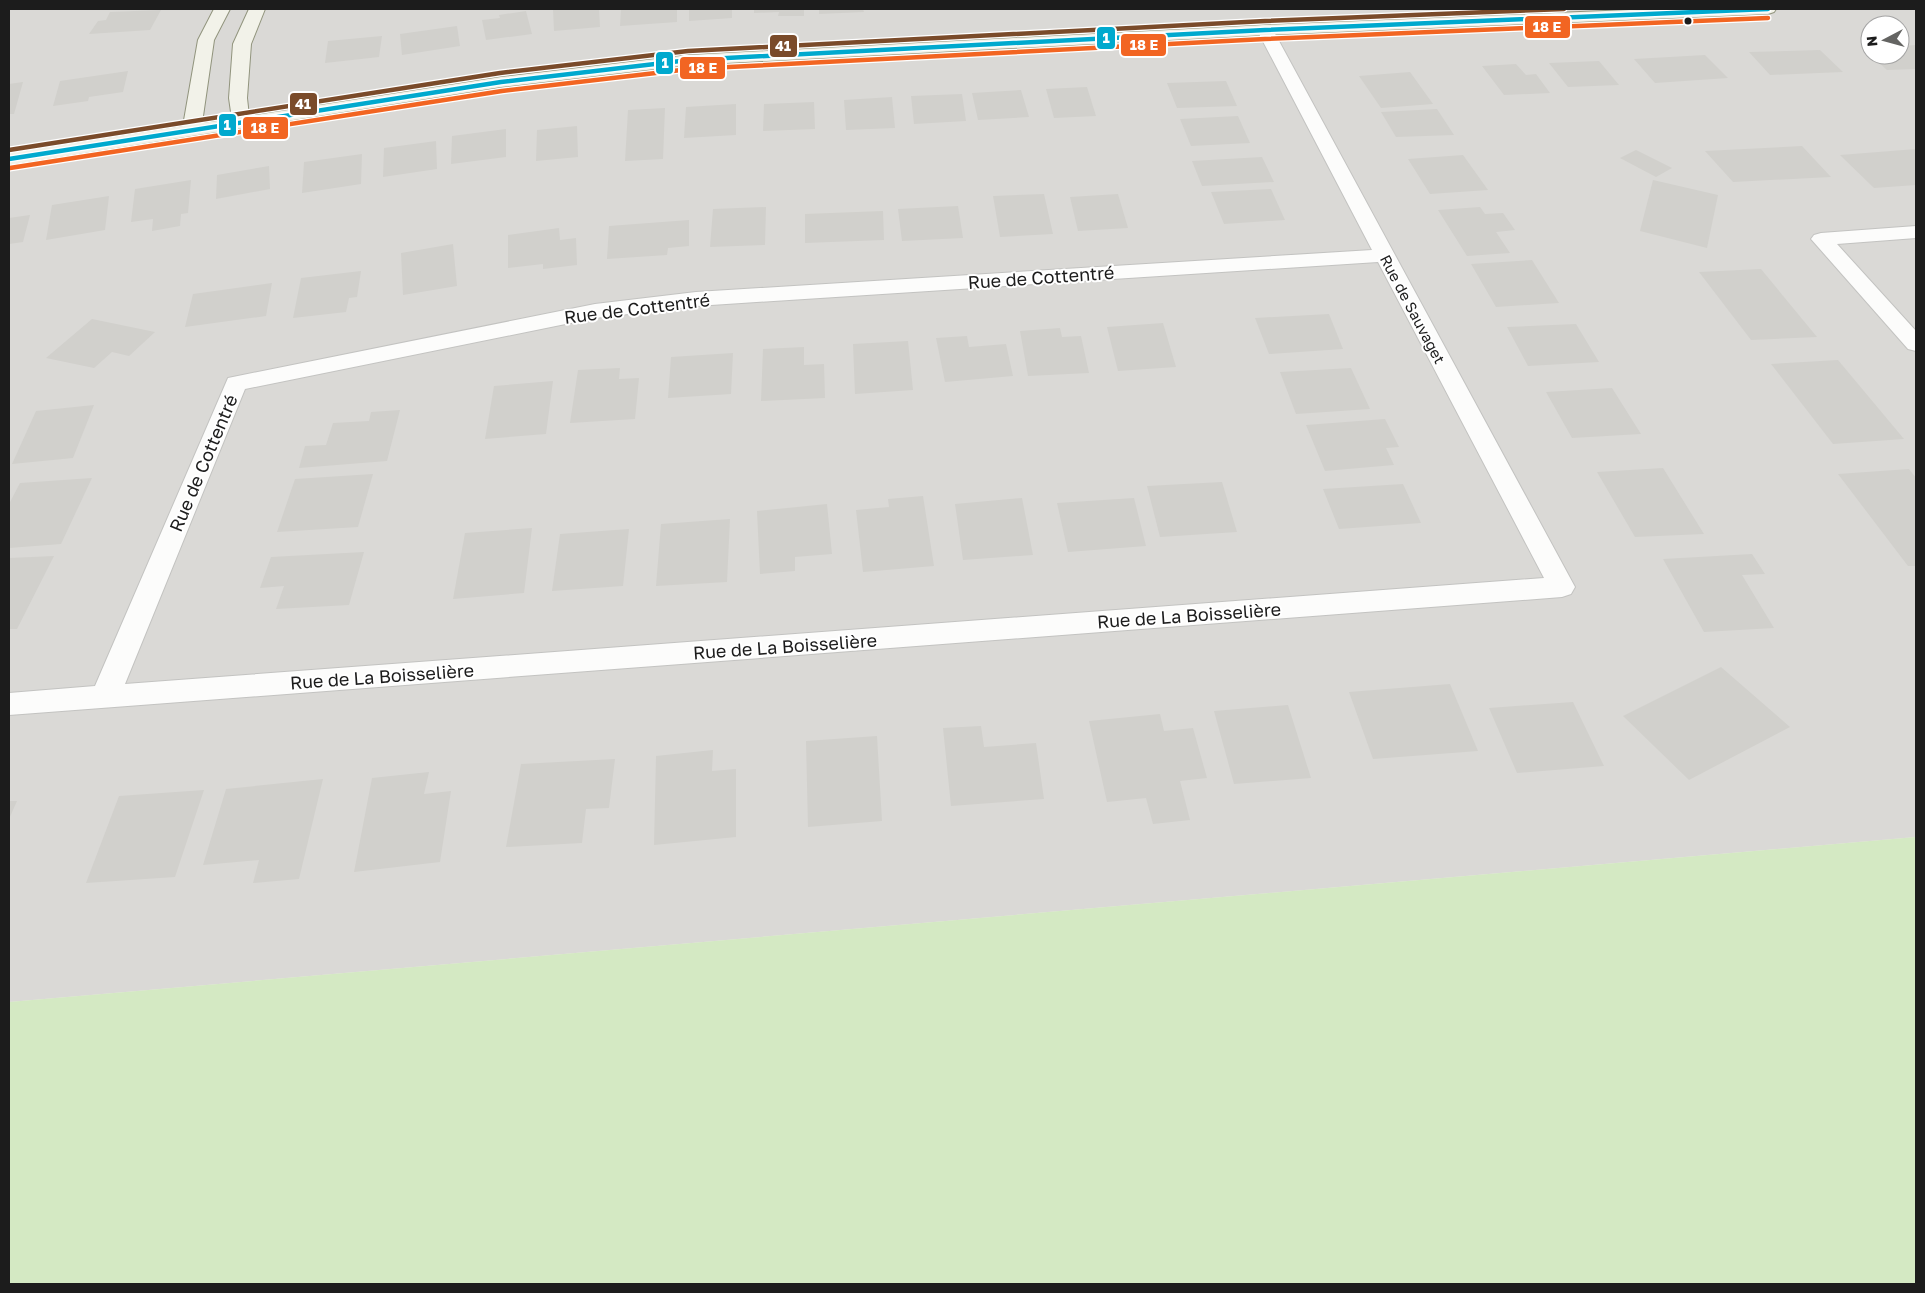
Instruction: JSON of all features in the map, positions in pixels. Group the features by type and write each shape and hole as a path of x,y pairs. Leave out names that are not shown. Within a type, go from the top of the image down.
{"street":[{"path":"192,130 206,40 222,9"},
{"path":"241,122 238,98 242,44 257,9"},
{"path":"9,159 501,82 690,60 1265,30 1768,9"},
{"name":"Rue de Sauvaget","path":"1265,30 1562,587"},
{"path":"1916,232 1821,239 1916,344"},
{"name":"Rue de Cottentré","path":"105,697 236,382 595,311 696,299 1384,255"},
{"name":"Rue de La Boisselière","path":"9,704 1562,587"}],"shaded area":[{"path":"9,9 1916,9 1916,837 9,1002"}],"green space":[{"path":"1916,837 1916,1284 9,1284 9,1002"}],"building":[{"path":"553,9 599,9 600,27 554,31"},
{"path":"621,9 677,9 677,22 620,26"},
{"path":"689,9 732,9 732,18 689,21"},
{"path":"754,9 804,9 804,16 778,16 779,12 754,13"},
{"path":"819,9 863,9 864,12 819,14"},
{"path":"161,10 150,30 89,34 98,21 106,20 110,12"},
{"path":"526,11 532,34 486,40 482,20 500,18 499,15"},
{"path":"457,26 460,46 402,55 400,34"},
{"path":"382,36 379,57 325,63 328,41"},
{"path":"1910,45 1916,45 1916,69 1887,70 1882,65 1910,65"},
{"path":"1820,50 1843,72 1770,75 1749,52"},
{"path":"1705,55 1728,78 1655,83 1634,59"},
{"path":"1599,61 1619,85 1568,87 1549,63"},
{"path":"1516,64 1526,75 1536,74 1550,93 1504,95 1482,66"},
{"path":"128,71 123,92 89,97 88,101 53,106 60,81"},
{"path":"1410,72 1433,104 1381,108 1359,76"},
{"path":"1226,81 1237,106 1177,108 1167,83"},
{"path":"23,82 14,114 9,114 9,84"},
{"path":"1087,87 1096,116 1054,118 1046,89"},
{"path":"1021,90 1029,117 978,120 972,93"},
{"path":"962,94 966,121 914,124 911,96"},
{"path":"892,97 895,128 846,130 844,100"},
{"path":"814,102 815,129 763,131 764,104"},
{"path":"736,104 736,135 684,138 686,107"},
{"path":"665,108 663,159 625,161 628,110"},
{"path":"1437,109 1454,135 1396,137 1381,112"},
{"path":"1238,116 1250,143 1191,146 1180,119"},
{"path":"577,126 578,157 536,161 537,130"},
{"path":"506,129 506,157 451,164 452,136"},
{"path":"436,141 437,169 383,177 384,148"},
{"path":"1802,146 1831,177 1733,182 1705,151"},
{"path":"1916,149 1916,185 1874,188 1840,155"},
{"path":"1636,150 1672,168 1656,177 1620,158"},
{"path":"362,154 361,184 302,193 304,162"},
{"path":"1463,155 1488,190 1430,194 1408,159"},
{"path":"1262,157 1274,182 1202,186 1192,161"},
{"path":"269,166 270,189 216,199 217,175"},
{"path":"191,180 188,213 181,214 180,226 152,231 153,219 131,222 135,189"},
{"path":"1653,180 1718,195 1707,248 1640,231"},
{"path":"1271,189 1285,220 1224,224 1211,192"},
{"path":"1044,194 1053,234 1000,237 993,196"},
{"path":"1118,194 1128,228 1078,231 1070,197"},
{"path":"109,196 105,230 46,240 52,205"},
{"path":"958,206 963,238 902,241 898,209"},
{"path":"766,207 765,245 710,247 713,209"},
{"path":"1480,207 1485,214 1503,213 1515,230 1496,232 1510,253 1467,256 1438,210"},
{"path":"883,211 884,240 805,243 805,214"},
{"path":"30,215 23,242 9,244 9,218"},
{"path":"689,220 689,246 668,248 667,255 607,259 609,226"},
{"path":"559,228 560,240 576,238 577,265 543,269 543,264 508,268 508,235"},
{"path":"453,244 457,286 403,295 401,253"},
{"path":"1532,260 1559,303 1496,307 1471,264"},
{"path":"1761,269 1817,337 1751,340 1699,272"},
{"path":"361,271 357,297 349,298 346,312 293,318 301,278"},
{"path":"272,283 266,316 185,327 193,294"},
{"path":"1329,314 1343,349 1269,354 1255,318"},
{"path":"92,319 155,332 129,356 112,352 94,368 46,358"},
{"path":"1163,323 1176,367 1118,371 1107,327"},
{"path":"1576,324 1599,362 1528,366 1507,327"},
{"path":"1060,328 1062,337 1081,336 1089,373 1028,376 1020,331"},
{"path":"967,336 969,347 1006,344 1013,376 945,382 936,338"},
{"path":"908,341 913,390 855,394 853,344"},
{"path":"804,347 804,365 824,364 825,398 761,401 763,349"},
{"path":"733,353 731,394 668,398 671,357"},
{"path":"1838,360 1904,439 1833,444 1771,364"},
{"path":"620,368 619,379 639,378 635,419 570,423 578,370"},
{"path":"1351,368 1370,409 1296,414 1280,372"},
{"path":"553,381 546,434 485,439 494,386"},
{"path":"1612,388 1641,434 1572,438 1546,392"},
{"path":"94,405 73,458 12,464 36,411"},
{"path":"400,410 387,461 299,468 305,446 326,445 333,423 369,421 371,412"},
{"path":"1385,419 1399,447 1386,448 1394,465 1325,471 1306,425"},
{"path":"1663,468 1704,534 1635,537 1597,472"},
{"path":"1909,469 1916,478 1916,566 1908,566 1838,474"},
{"path":"373,474 358,527 277,532 295,479"},
{"path":"92,478 61,544 9,548 9,504 20,483"},
{"path":"1222,482 1237,532 1160,537 1147,486"},
{"path":"1403,484 1421,523 1339,529 1323,489"},
{"path":"923,496 934,566 863,572 856,510 889,507 888,499"},
{"path":"1022,498 1033,555 963,560 955,504"},
{"path":"1134,498 1146,546 1068,552 1057,503"},
{"path":"827,504 832,554 795,557 795,571 760,574 757,511"},
{"path":"730,519 727,582 656,586 661,524"},
{"path":"532,528 524,593 453,599 465,533"},
{"path":"629,529 623,586 552,591 560,534"},
{"path":"364,552 349,605 276,609 284,586 260,588 271,557"},
{"path":"1752,554 1765,574 1742,575 1774,628 1704,632 1663,559"},
{"path":"54,556 17,629 9,629 9,558"},
{"path":"1721,667 1790,727 1689,780 1623,716"},
{"path":"1450,684 1478,751 1373,759 1349,692"},
{"path":"1573,702 1604,766 1517,773 1489,708"},
{"path":"1288,705 1311,778 1234,784 1214,711"},
{"path":"1160,714 1164,731 1193,728 1207,778 1180,781 1190,820 1153,824 1146,798 1107,802 1089,721"},
{"path":"981,726 984,747 1036,743 1044,799 951,806 943,728"},
{"path":"877,736 882,821 808,827 806,741"},
{"path":"713,750 712,771 736,769 736,837 654,845 656,756"},
{"path":"615,759 609,808 586,809 582,843 506,847 521,764"},
{"path":"429,772 424,794 451,791 440,862 354,872 372,778"},
{"path":"323,779 299,879 253,883 259,860 203,865 226,789"},
{"path":"204,790 175,877 86,883 119,796"},
{"path":"9,801 17,801 9,819"}],"transit line":[{"name":"41","path":"9,150 500,73 688,51 1265,21 1564,9"},
{"name":"1","path":"9,159 501,82 689,60 1265,30 1768,9"},
{"path":"10,168 502,91 690,69 1265,39 1768,18"}]}
